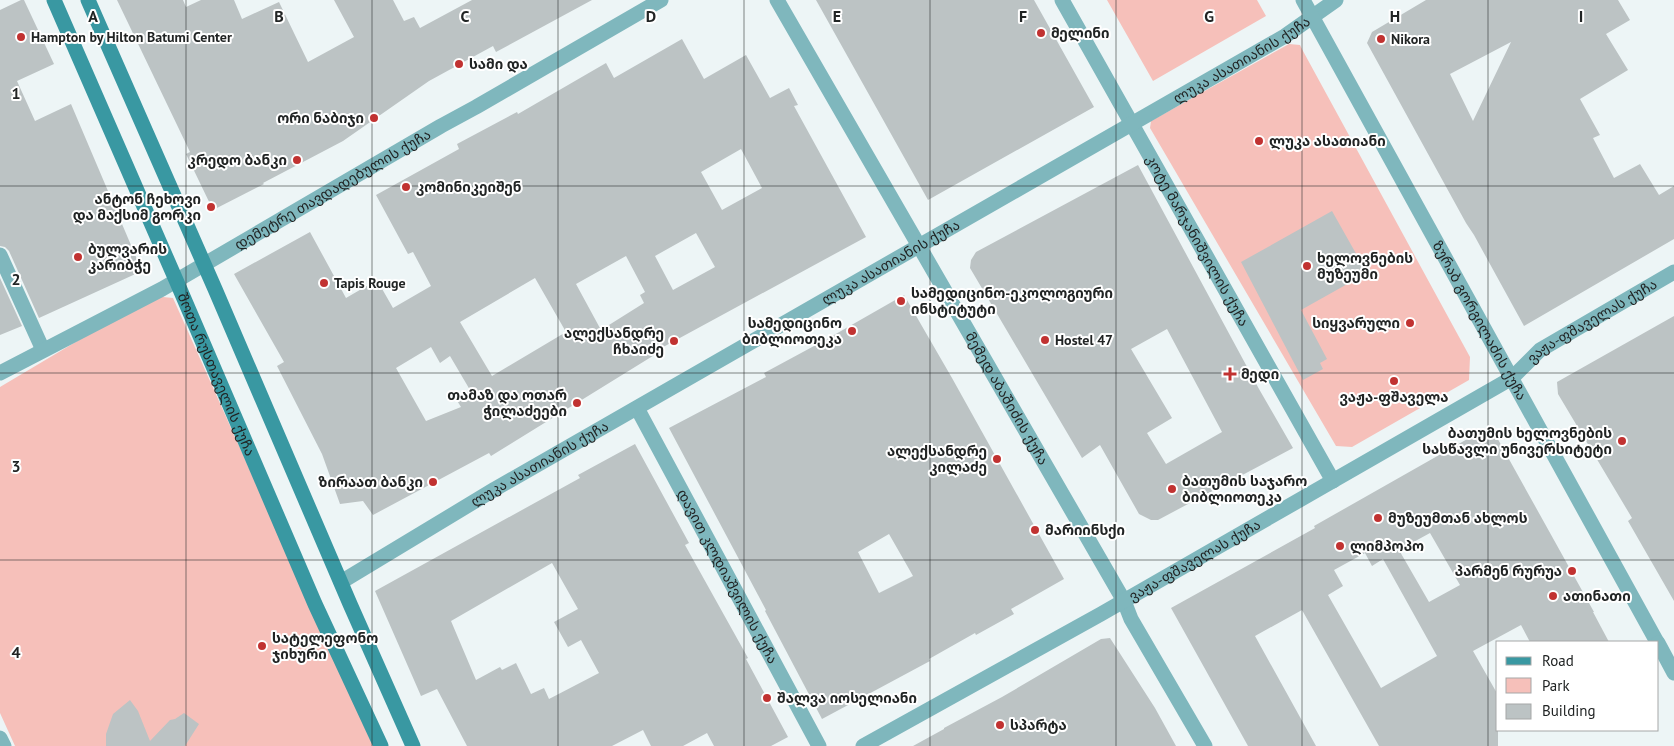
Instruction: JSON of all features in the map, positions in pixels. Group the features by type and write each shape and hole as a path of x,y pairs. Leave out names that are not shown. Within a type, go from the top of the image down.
{"main road":[{"name":"შოთა რუსთაველის ქუჩა","path":"54,0 311,595 380,746"},
{"path":"88,0 413,746"}],"street":[{"name":"დემეტრე თავდადებულის ქუჩა","path":"0,372 162,289 661,0"},
{"name":"მემედ აბაშიძის ქუჩა","path":"777,0 1124,601 1131,619 1205,746"},
{"name":"კოტე მარჯანიშვილის ქუჩა","path":"1062,0 1333,481"},
{"name":"ზურაბ გორგილაძის ქუჩა","path":"1303,0 1657,641"},
{"name":"ლუკა ასათიანის ქუჩა","path":"341,582 495,489 1284,36 1336,0"},
{"path":"0,255 43,350"},
{"name":"ვაჟა-ფშაველას ქუჩა","path":"863,746 1124,601 1512,378 1540,350 1674,272"},
{"name":"დავით კლდიაშვილის ქუჩა","path":"637,408 819,746"},
{"name":"ზურაბ გორგილაძის ქუჩა","path":"1659,645 1674,673"},
{"path":"0,738 4,746"}],"green space":[{"path":"1107,0 1257,0 1266,16 1153,81"},
{"path":"1289,44 1300,45 1470,357 1469,380 1352,447 1336,446 1150,128 1151,121"},
{"path":"153,296 173,298 373,746 15,746 0,713 0,387"}],"building":[{"path":"24,0 54,64 17,81 35,121 71,104 142,271 39,318 9,251 5,247 0,246 0,10"},
{"path":"117,0 183,0 186,7 201,0 234,0 242,19 279,2 308,62 354,37 334,0 393,0 404,21 414,17 420,28 472,0 592,0 496,52 493,46 429,81 343,141 213,210 186,154 190,152"},
{"path":"816,0 1034,0 1094,107 928,200"},
{"path":"1426,0 1618,0 1630,20 1606,34 1628,70 1580,99 1600,135 1593,138 1614,178 1640,164 1659,195 1674,186 1674,239 1524,326 1367,43 1372,32","holes":["1511,42 1473,121 1450,74"]},
{"path":"682,39 704,79 746,55 770,98 789,88 798,105 794,106 866,237 654,352 656,354 491,456 489,453 373,515 363,501 340,504 322,454 277,366 284,362 234,274 310,232 346,298 377,280 393,308 431,286 413,252 408,254 376,195 459,149 457,144 517,112 518,114 606,63 614,78","holes":["741,149 762,188 722,210 701,172","696,233 715,267 673,290 655,256","626,256 645,292 640,295 644,303 601,330 576,284","535,278 566,332 492,376 460,322","431,347 440,363 450,356 470,390 456,399 461,407 426,421 396,368"]},
{"path":"1138,165 1293,448 1158,520 1151,520 1139,514 1100,445 1082,458 970,268 971,260 976,252","holes":["1167,329 1222,432 1166,464 1147,433 1172,418 1131,349"]},
{"name":"ხელოვნების მუზეუმი","path":"1332,211 1367,273 1301,310 1327,359 1320,363 1323,369 1303,380 1241,262"},
{"path":"0,278 22,326 0,335"},
{"path":"904,295 1064,579 1011,609 1014,614 976,635 975,633 929,659 930,661 822,719 669,428 766,377 764,373","holes":["889,534 913,576 879,593 858,552"]},
{"name":"ბათუმის ხელოვნების სასწავლი უნივერსიტეტი","path":"1674,316 1674,601 1628,521 1632,518 1558,394 1557,382"},
{"path":"1485,429 1495,434 1608,641 1529,641 1521,625 1473,651 1496,691 1498,746 1379,746 1302,610 1255,636 1316,746 1248,746 1171,608 1315,528 1314,526","holes":["1430,533 1460,585 1429,602 1399,550","1365,553 1372,566 1383,559 1437,656 1381,688 1328,595 1343,586 1334,570"]},
{"path":"635,444 689,543 685,545 748,658 746,659 788,737 771,746 714,746 707,733 683,746 651,746 643,730 612,746 467,746 437,689 421,696 375,591 580,478 578,475","holes":["552,563 578,609 554,622 568,647 581,640 599,673 549,699 544,688 531,694 516,663 502,670 500,667 476,680 451,621"]},
{"path":"1110,638 1155,708 1176,746 913,746 1101,639"},
{"path":"130,700 138,711 150,741 170,720 184,713 199,724 185,746 106,746 106,734 113,714"}],"place":[{"name":"მელინი","path":"1041,33"},
{"name":"Hampton by Hilton Batumi Center","path":"21,37"},
{"name":"Nikora","path":"1381,39"},
{"name":"სამი და","path":"459,64"},
{"name":"ორი ნაბიჯი","path":"374,118"},
{"name":"ლუკა ასათიანი","path":"1259,141"},
{"name":"კრედო ბანკი","path":"297,160"},
{"name":"კომინიკეიშენ","path":"406,187"},
{"name":"ანტონ ჩეხოვი და მაქსიმ გორკი","path":"211,207"},
{"name":"ბულვარის კარიბჭე","path":"78,257"},
{"name":"ხელოვნების მუზეუმი","path":"1307,266"},
{"name":"Tapis Rouge","path":"324,283"},
{"name":"სამედიცინო-ეკოლოგიური ინსტიტუტი","path":"901,301"},
{"name":"სიყვარული","path":"1410,323"},
{"name":"სამედიცინო ბიბლიოთეკა","path":"852,331"},
{"name":"Hostel 47","path":"1045,340"},
{"name":"ალექსანდრე ჩხაიძე","path":"674,341"},
{"name":"მედი","path":"1230,374"},
{"name":"ვაჟა-ფშაველა","path":"1394,381"},
{"name":"თამაზ და ოთარ ჭილაძეები","path":"577,403"},
{"name":"ბათუმის ხელოვნების სასწავლი უნივერსიტეტი","path":"1622,441"},
{"name":"ალექსანდრე კილაძე","path":"997,459"},
{"name":"ზირაათ ბანკი","path":"433,482"},
{"name":"ბათუმის საჯარო ბიბლიოთეკა","path":"1172,489"},
{"name":"მუზეუმთან ახლოს","path":"1378,518"},
{"name":"მარიინსქი","path":"1035,530"},
{"name":"ლიმპოპო","path":"1340,546"},
{"name":"პარმენ რურუა","path":"1572,571"},
{"name":"ათინათი","path":"1553,596"},
{"name":"სატელეფონო ჯიხური","path":"262,646"},
{"name":"შალვა იოსელიანი","path":"767,698"},
{"name":"სპარტა","path":"1000,725"}]}
